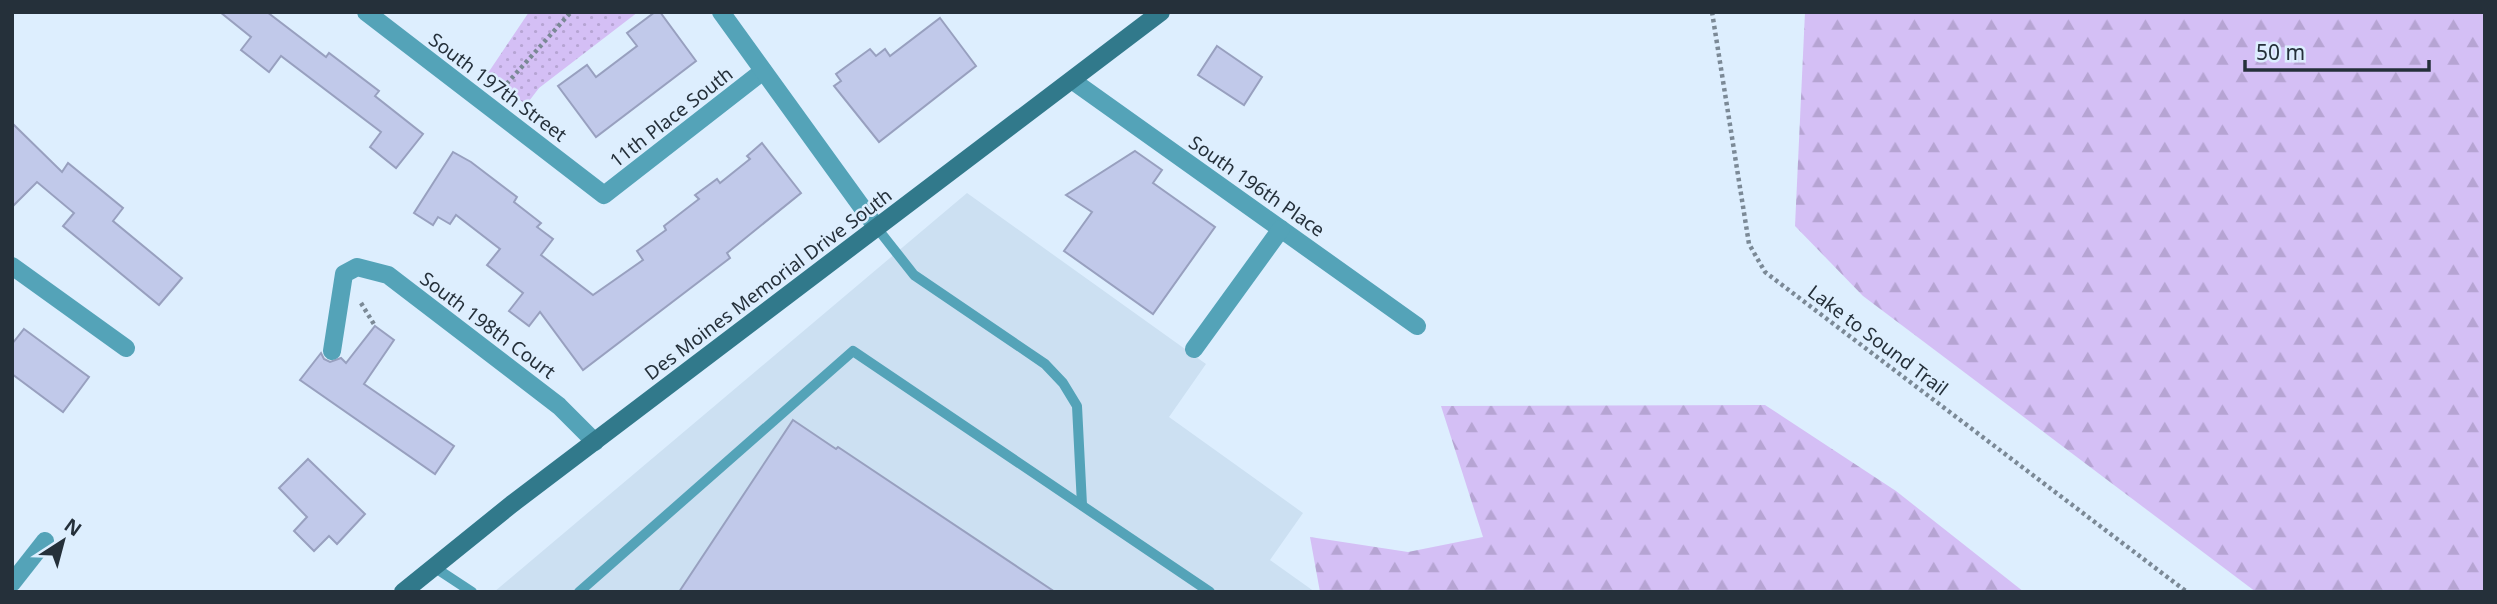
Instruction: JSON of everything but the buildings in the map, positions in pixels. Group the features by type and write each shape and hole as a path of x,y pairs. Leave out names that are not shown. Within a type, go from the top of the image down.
{"main road":[{"name":"Des Moines Memorial Drive South","path":"403,592 595,442 1161,12"}],"street":[{"name":"South 197th Street","path":"366,12 604,195"},
{"path":"720,12 877,228"},
{"name":"11th Place South","path":"604,195 763,71"},
{"name":"South 196th Place","path":"1073,81 1417,326"},
{"path":"1194,349 1281,229"},
{"path":"12,266 126,348"},
{"name":"South 198th Court","path":"332,351 344,274 357,267 387,275 559,406 595,442"},
{"path":"12,583 45,541"}],"lane":[{"path":"877,228 914,275 1045,364 1063,383 1077,406 1082,505"},
{"path":"579,592 853,351 1210,592"},
{"path":"434,567 472,592"}],"path":[{"path":"502,89 571,12"},
{"name":"Lake to Sound Trail","path":"1712,12 1749,244 1765,272 2186,592"}],"shaded area":[{"path":"967,193 1206,364 1169,417 1303,513 1270,560 1315,592 494,592"}],"green space":[{"path":"529,12 638,12 539,88 526,105 488,73"},
{"path":"1805,12 2485,12 2485,592 2256,592 1863,296 1795,226"},
{"path":"1765,405 1896,491 2024,592 1320,592 1310,537 1408,552 1483,537 1441,406"}]}
